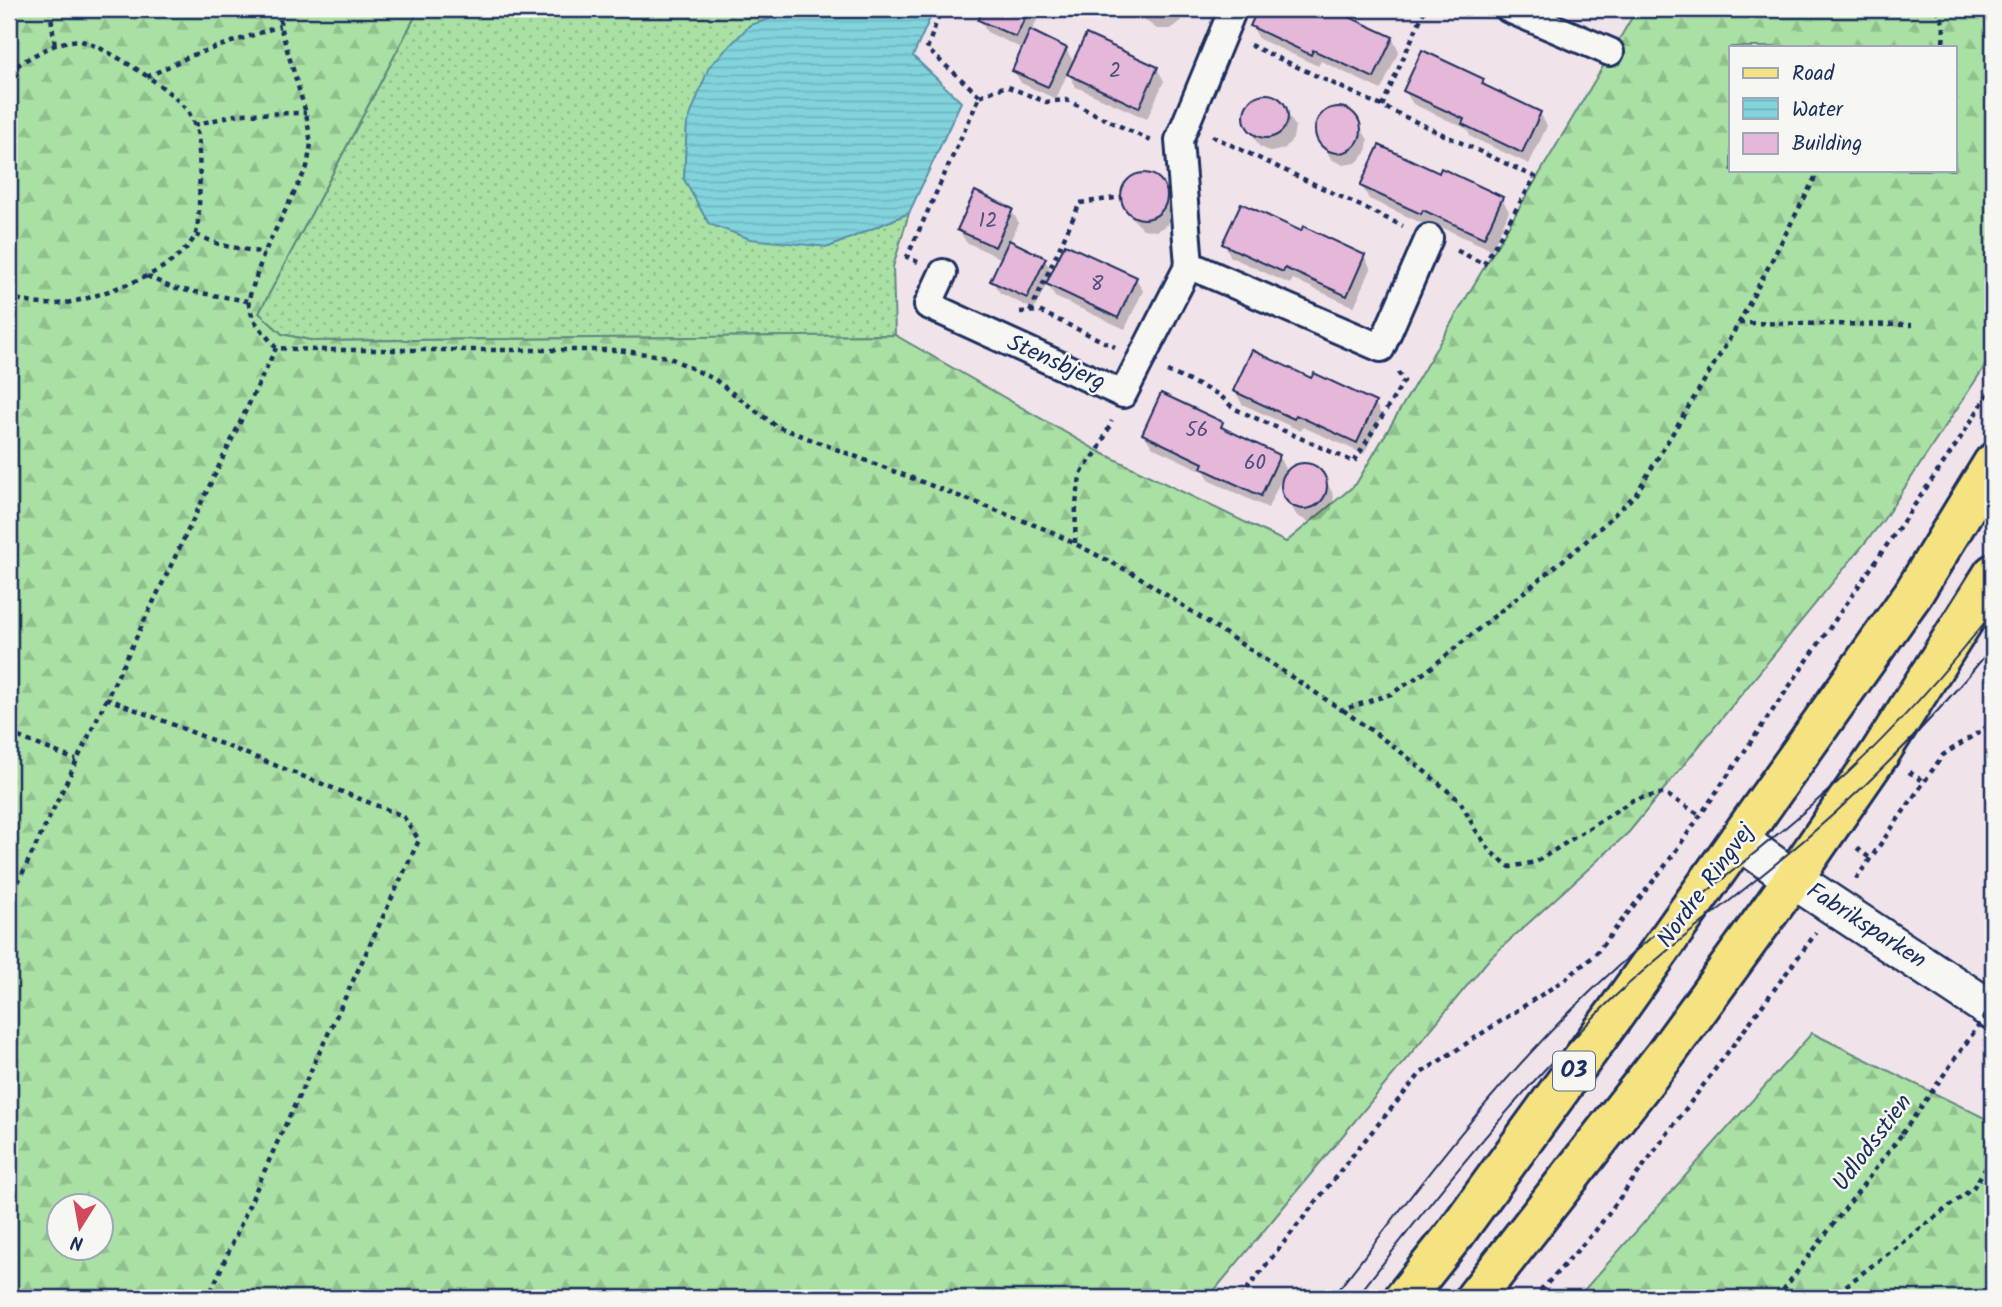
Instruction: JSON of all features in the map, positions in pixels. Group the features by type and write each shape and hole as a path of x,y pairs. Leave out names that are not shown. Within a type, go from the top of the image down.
{"main road":[{"name":"Nordre Ringvej","path":"1404,1298 1471,1212 1913,594 1993,463"},
{"name":"O3","path":"1475,1298 1665,1055 1793,879 1880,753 1993,574"}],"street":[{"path":"1509,9 1610,52"},
{"path":"1228,21 1182,132 1189,265 1381,348 1429,238"},
{"name":"Stensbjerg","path":"943,273 928,305 1123,394 1189,265"},
{"name":"Fabriksparken","path":"1739,840 1793,879 1993,1011"}],"path":[{"path":"50,9 55,46"},
{"path":"281,9 280,26 306,113 311,144 307,167 264,253 248,301 253,319 276,348 618,350 668,358 714,379 776,426 1050,531 1136,575 1342,710 1405,755 1460,801 1491,852 1510,867 1536,862 1633,800 1664,793 1700,816"},
{"path":"942,9 927,49 980,96"},
{"path":"1382,106 1425,9"},
{"path":"1936,9 1944,24 1943,46"},
{"path":"943,273 906,257 980,96 1006,86 1045,102 1066,100 1153,142 1182,132 1484,264 1535,177 1382,106 1228,21"},
{"path":"147,77 190,56 280,26"},
{"path":"9,72 41,50 79,40 123,60 190,113 198,134 200,173 196,235 169,264 116,288 64,305 25,303 9,296"},
{"path":"194,125 239,114 306,113"},
{"path":"1342,710 1391,694 1427,671 1583,544 1636,494 1739,323 1818,172"},
{"path":"1030,312 1080,203 1122,197"},
{"path":"196,235 222,245 264,253"},
{"path":"147,275 172,288 248,301"},
{"path":"1008,307 1021,313 1039,311 1220,395 1233,408 1354,462 1404,381 1381,348"},
{"path":"1739,323 1912,325"},
{"path":"9,901 276,348"},
{"path":"1240,1298 1421,1073 1564,980 1594,956 1668,862 1958,442 1993,386"},
{"path":"1075,543 1080,477 1098,451"},
{"path":"106,698 403,816 419,840 276,1144 208,1298"},
{"path":"1534,1298 1595,1230 1836,906 1943,755 1993,723"},
{"path":"9,733 76,760"},
{"name":"Udlodsstien","path":"1777,1298 1902,1134 1993,1005"},
{"path":"1829,1298 1973,1188 1993,1157"}],"green space":[{"path":"9,9 419,9 259,313 282,334 314,341 895,335 1098,451 1286,542 1356,484 1637,9 1993,9 1993,354 1882,522 1629,832 1490,958 1208,1298 9,1298"},
{"path":"419,9 801,9 750,25 687,124 684,179 709,224 829,247 909,213 893,267 895,335 314,341 282,334 259,313"},
{"path":"1812,1033 1993,1122 1993,1298 1577,1298"}],"water":[{"path":"801,9 913,9 931,16 913,56 961,102 909,213 829,247 750,239 709,224 684,179 687,124 709,67 750,25"}],"building":[{"path":"983,9 1029,9 1016,37 978,20"},
{"path":"1137,9 1174,9 1163,16 1148,17"},
{"path":"1258,9 1319,9 1329,13 1332,9 1393,37 1374,78 1313,50 1311,55 1250,26"},
{"path":"1030,30 1067,48 1048,87 1012,71"},
{"path":"1086,34 1158,67 1139,108 1067,74"},
{"path":"1422,50 1484,79 1482,84 1541,112 1522,153 1462,124 1464,119 1403,91"},
{"path":"1266,94 1275,95 1282,100 1287,107 1287,125 1282,132 1275,137 1266,138 1257,137 1250,132 1245,125 1244,116 1245,107 1250,100 1257,95"},
{"path":"1338,107 1354,114 1361,130 1354,146 1338,153 1322,146 1315,130 1322,114"},
{"path":"1379,145 1439,173 1441,168 1503,197 1484,238 1423,210 1421,214 1360,186"},
{"path":"1144,173 1160,180 1167,196 1160,212 1144,219 1128,212 1121,196 1128,180"},
{"path":"975,191 1013,209 995,247 957,230"},
{"path":"1241,203 1301,231 1303,226 1365,255 1347,296 1285,268 1283,272 1222,244"},
{"path":"1009,240 1046,258 1027,298 990,281"},
{"path":"1065,244 1137,277 1118,318 1046,284"},
{"path":"1252,350 1311,378 1314,373 1376,402 1357,443 1296,415 1294,419 1233,391"},
{"path":"1161,393 1223,422 1221,427 1280,455 1261,496 1201,468 1203,463 1142,434"},
{"path":"1304,463 1321,469 1327,486 1321,503 1304,509 1287,503 1281,486 1287,469"}],"tram line":[{"path":"1332,1298 1485,1104 1552,1030 1616,968 1851,770 1915,705 1993,612"},
{"path":"1356,1298 1482,1141 1598,1013 1629,983 1803,841 1861,789 1916,734 1993,646"}]}
